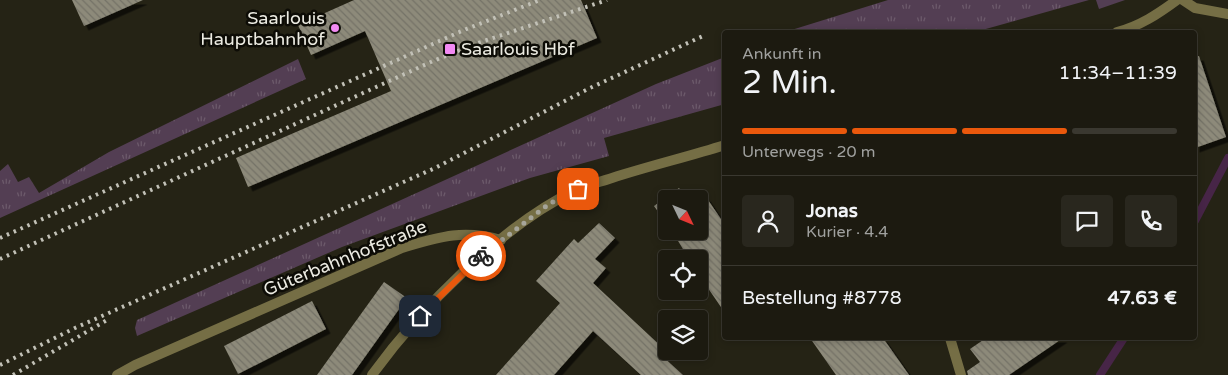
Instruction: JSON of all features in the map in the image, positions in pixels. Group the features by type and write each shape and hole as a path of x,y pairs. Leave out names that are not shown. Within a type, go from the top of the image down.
{"street":[{"path":"1126,30 1157,15 1177,0"},
{"path":"1183,0 1195,8 1228,14"},
{"path":"372,375 390,351 431,305 476,261 549,204 578,189 722,146"},
{"name":"Güterbahnhofstraße","path":"118,375 135,365 402,248 446,234 481,234 501,240"},
{"path":"951,340 961,375"}],"green space":[{"path":"888,0 1089,0 982,30 791,30"},
{"path":"1096,0 1125,0 1099,9"},
{"path":"722,58 722,105 604,138 609,156 530,178 342,247 137,336 135,328 137,320 656,84"},
{"path":"298,59 306,79 0,218 0,171 8,164 18,182 29,177 39,193 109,152"}],"building":[{"path":"72,0 143,0 84,26"},
{"path":"354,0 581,0 597,38 248,187 236,158 391,91 365,31 311,55 298,25"},
{"path":"1197,56 1199,56 1226,137 1197,147"},
{"path":"708,200 722,221 722,309 708,288 708,250 684,250 677,240 708,240"},
{"path":"658,203 658,212 654,206"},
{"path":"599,223 615,238 595,259 606,268 593,283 658,343 658,360 667,360 683,375 641,375 593,331 554,375 496,375 560,303 536,281 574,239 578,243"},
{"path":"384,282 407,298 352,375 317,375"},
{"path":"312,301 326,329 238,374 224,346"},
{"path":"811,340 884,340 909,375 836,375"},
{"path":"983,340 1060,340 1009,375 968,375 967,371 980,362 970,349"}],"waterway":[{"path":"1197,217 1228,158"},
{"path":"1100,375 1123,340"}],"railway":[{"path":"0,238 464,30 540,0"},
{"path":"0,259 433,61 478,43 607,0"},
{"path":"0,365 75,328 435,168 590,88 703,36"},
{"path":"13,375 107,320"}],"way so far":[{"path":"481,256 549,204 578,189"}],"place":[{"name":"Saarlouis Hauptbahnhof","path":"335,28"},
{"name":"Saarlouis Hbf","path":"450,49"}],"route":[{"path":"420,316 481,256"}]}
